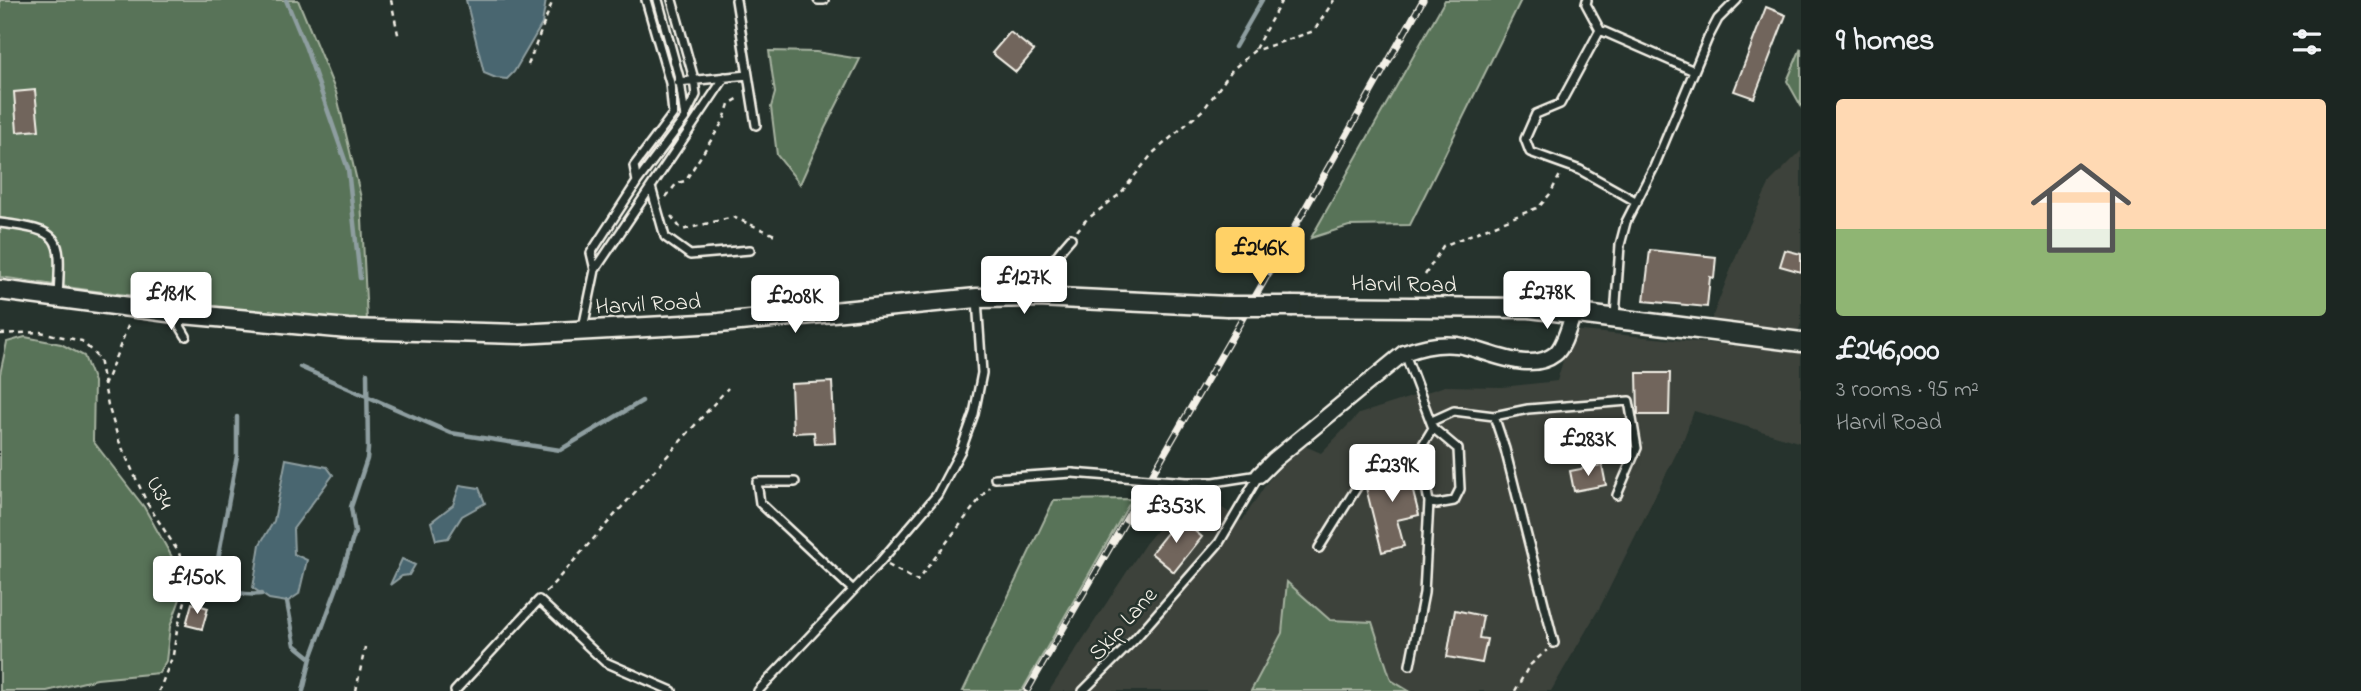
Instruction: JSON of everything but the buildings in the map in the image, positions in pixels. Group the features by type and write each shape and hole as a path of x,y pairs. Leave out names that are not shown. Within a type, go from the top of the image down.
{"street":[{"name":"Harvil Road","path":"0,290 183,314 387,332 520,334 582,331 766,319 977,298 1038,297 1227,306 1530,309 1801,342"},
{"path":"1259,475 1404,353 1420,347 1457,345 1500,357 1539,363 1558,352 1573,315"}],"lane":[{"path":"637,182 634,166 673,114 670,83 646,0"},
{"path":"658,0 680,81 685,118"},
{"path":"595,270 592,253 637,182 685,118 696,95 672,0"},
{"path":"736,0 756,125"},
{"path":"818,0 824,0"},
{"path":"1587,0 1586,4 1600,30 1694,71"},
{"path":"1615,318 1620,245 1626,222 1654,167 1718,19 1737,0"},
{"path":"1600,30 1560,104 1536,114 1525,139 1530,152 1580,170 1637,202"},
{"path":"670,83 748,75"},
{"path":"582,331 595,270 725,77"},
{"path":"651,187 665,237 690,255 750,250"},
{"path":"0,223 33,227 52,237 58,244 61,254 58,297"},
{"path":"1038,297 1046,271 1071,238"},
{"path":"758,691 880,562 937,495 974,414 982,373 977,298"},
{"path":"183,314 180,326 186,336"},
{"path":"1404,353 1432,425 1458,449 1460,489 1454,501 1437,504 1429,502"},
{"path":"1410,666 1424,593 1429,502 1419,451 1432,425 1454,411 1494,416 1528,408 1629,401 1637,448 1617,495"},
{"path":"1494,416 1554,643"},
{"path":"1319,548 1372,463 1395,454 1419,451"},
{"path":"995,478 1072,473 1214,482 1259,475"},
{"name":"Skip Lane","path":"1083,691 1135,639 1219,543 1259,475"},
{"path":"795,482 757,482 760,503 852,589"},
{"path":"455,691 539,600 605,662 672,691"}],"path":[{"path":"391,0 400,39"},
{"path":"528,65 553,0"},
{"path":"1071,238 1085,221 1120,194 1153,153 1203,109 1232,70 1254,51 1282,0"},
{"path":"1254,51 1314,31 1334,0"},
{"path":"666,204 666,196 677,183 685,181 724,120 729,104 751,94"},
{"path":"1425,275 1443,246 1539,207 1550,194 1558,176 1580,170"},
{"path":"667,211 681,230 733,217 775,235"},
{"path":"104,386 136,307"},
{"name":"U34","path":"0,334 40,332 82,341 99,359 119,441 148,503 178,553 189,587 173,655 159,691"},
{"path":"539,600 728,388"},
{"path":"880,562 917,580 995,478"},
{"path":"356,691 366,642"},
{"path":"1515,691 1529,666 1554,643"}],"shaded area":[{"path":"1801,151 1801,323 1798,332 1710,323 1741,243 1770,182"},
{"path":"1572,330 1801,352 1801,443 1694,411 1684,438 1601,605 1551,691 1409,691 1391,681 1372,622 1330,620 1287,582 1282,633 1251,691 1049,691 1145,544 1192,488 1242,521 1282,465 1305,446 1321,453 1359,414 1445,386 1502,387 1557,381"}],"green space":[{"path":"0,0 298,0 336,92 361,198 368,341 301,322 233,309 0,277"},
{"path":"1445,0 1521,0 1410,225 1349,226 1311,238"},
{"path":"1801,48 1801,106 1787,81"},
{"path":"769,51 816,52 860,59 800,184 777,155 771,107 775,93"},
{"path":"25,337 61,344 84,356 94,382 93,441 144,507 185,585 170,627 166,661 159,673 97,679 47,691 0,691 0,374 7,342"},
{"path":"1132,499 1022,691 963,691 1054,500"},
{"path":"1287,582 1330,620 1372,622 1391,680 1409,691 1251,691 1282,633"}],"water":[{"path":"466,0 546,0 542,24 514,72 507,79 484,73"},
{"path":"286,459 327,467 333,475 293,529 294,554 307,560 299,594 287,602 269,599 253,588 260,544 274,521"},
{"path":"460,485 479,488 485,503 462,516 448,538 436,540 431,522 453,505"},
{"path":"402,559 415,565 409,575 402,576 390,585"}],"waterway":[{"path":"286,0 306,48 348,169 360,278"},
{"path":"1235,47 1262,0"},
{"path":"300,367 451,433 560,450 642,401"},
{"path":"303,691 311,658 355,532 351,507 368,449 367,373"},
{"path":"237,417 237,456 213,586 243,594 261,594"},
{"path":"287,602 295,645 311,658"}],"railway":[{"path":"1027,691 1423,0"}]}
